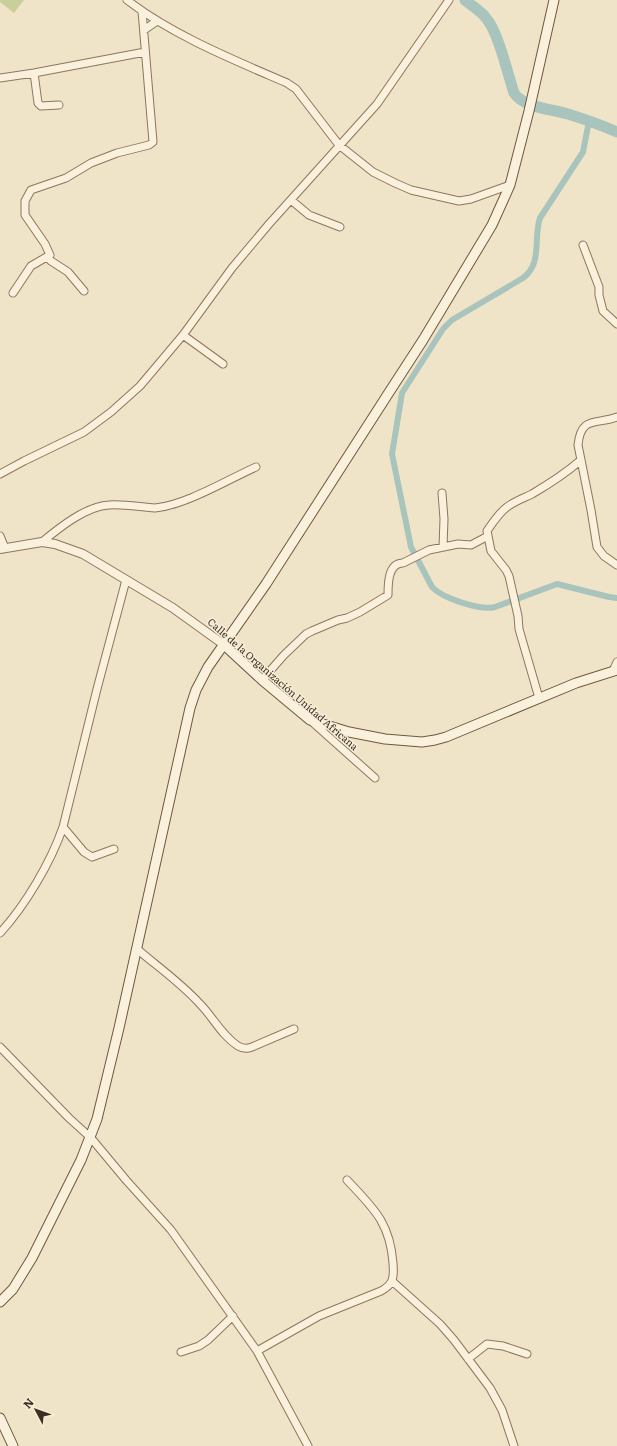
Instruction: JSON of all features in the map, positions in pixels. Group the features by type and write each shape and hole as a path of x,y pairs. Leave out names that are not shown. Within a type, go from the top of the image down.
{"main road":[{"path":"0,1302 12,1289 32,1258 64,1196 91,1138 108,1075 190,708 202,679 223,644 266,584 423,340 492,225 510,185 532,100 554,0"},
{"name":"Calle de la Organización Unidad Africana","path":"223,644 262,680 310,720"},
{"path":"310,720 349,732 385,739 422,742 435,740 446,737 576,683 615,670"},
{"path":"0,1418 13,1446"}],"street":[{"path":"127,0 157,21 208,47 287,83 296,89 340,145 373,172 395,184 444,199 459,201 471,199 510,185"},
{"path":"0,474 84,432 111,412 140,386 183,335 232,268 377,104 449,0"},
{"path":"84,291 68,272 48,258 50,255 45,244 25,215 25,201 31,190 66,178 91,164 117,153 148,145 153,142 142,11"},
{"path":"144,30 157,21"},
{"path":"0,78 145,52"},
{"path":"34,73 38,103 41,106 59,105"},
{"path":"291,200 309,215 340,227"},
{"path":"583,245 599,288 603,311 617,324"},
{"path":"13,293 31,266 50,255"},
{"path":"183,335 223,364"},
{"path":"617,418 607,421 594,421 586,424 579,438 578,445 597,547 604,556 617,565"},
{"path":"539,698 523,646 506,570 491,551 487,531 494,521 508,507 533,494 571,469 581,460"},
{"path":"42,542 83,513 93,508 108,504 163,508 191,498 256,467"},
{"path":"442,493 444,519 443,547"},
{"path":"0,536 2,548"},
{"path":"262,680 301,638 312,630 354,615 388,595 388,582 393,568 399,563 419,556 423,552 443,547 458,544 471,545 488,536"},
{"name":"Calle de la Organización Unidad Africana","path":"2,548 42,542 55,544 83,554 173,608 223,644"},
{"path":"0,933 8,925 36,882 56,847 63,827 126,580"},
{"path":"615,670 617,662"},
{"name":"Calle de la Organización Unidad Africana","path":"310,720 375,778"},
{"path":"63,827 88,855 92,856 114,849"},
{"path":"137,949 201,1004 230,1039 242,1048 247,1049 294,1029"},
{"path":"0,1047 69,1118 91,1138 171,1230 257,1351 308,1446"},
{"path":"257,1351 319,1316 386,1288 392,1281 392,1253 390,1240 384,1226 379,1215 347,1180"},
{"path":"392,1281 440,1324 468,1358 490,1388 502,1410 514,1446"},
{"path":"181,1352 199,1346 208,1340 233,1316"},
{"path":"468,1358 487,1344 503,1346 527,1354"}],"green space":[{"path":"0,0 24,0 14,13 0,2"}],"waterway":[{"path":"465,0 482,13 495,33 514,93 519,98 531,105 568,114 617,132"},
{"path":"589,121 583,152 540,218 535,258 529,272 523,278 452,320 443,329 402,393 392,454 411,547 432,587 437,591 462,603 489,608 557,584 617,598"}]}
